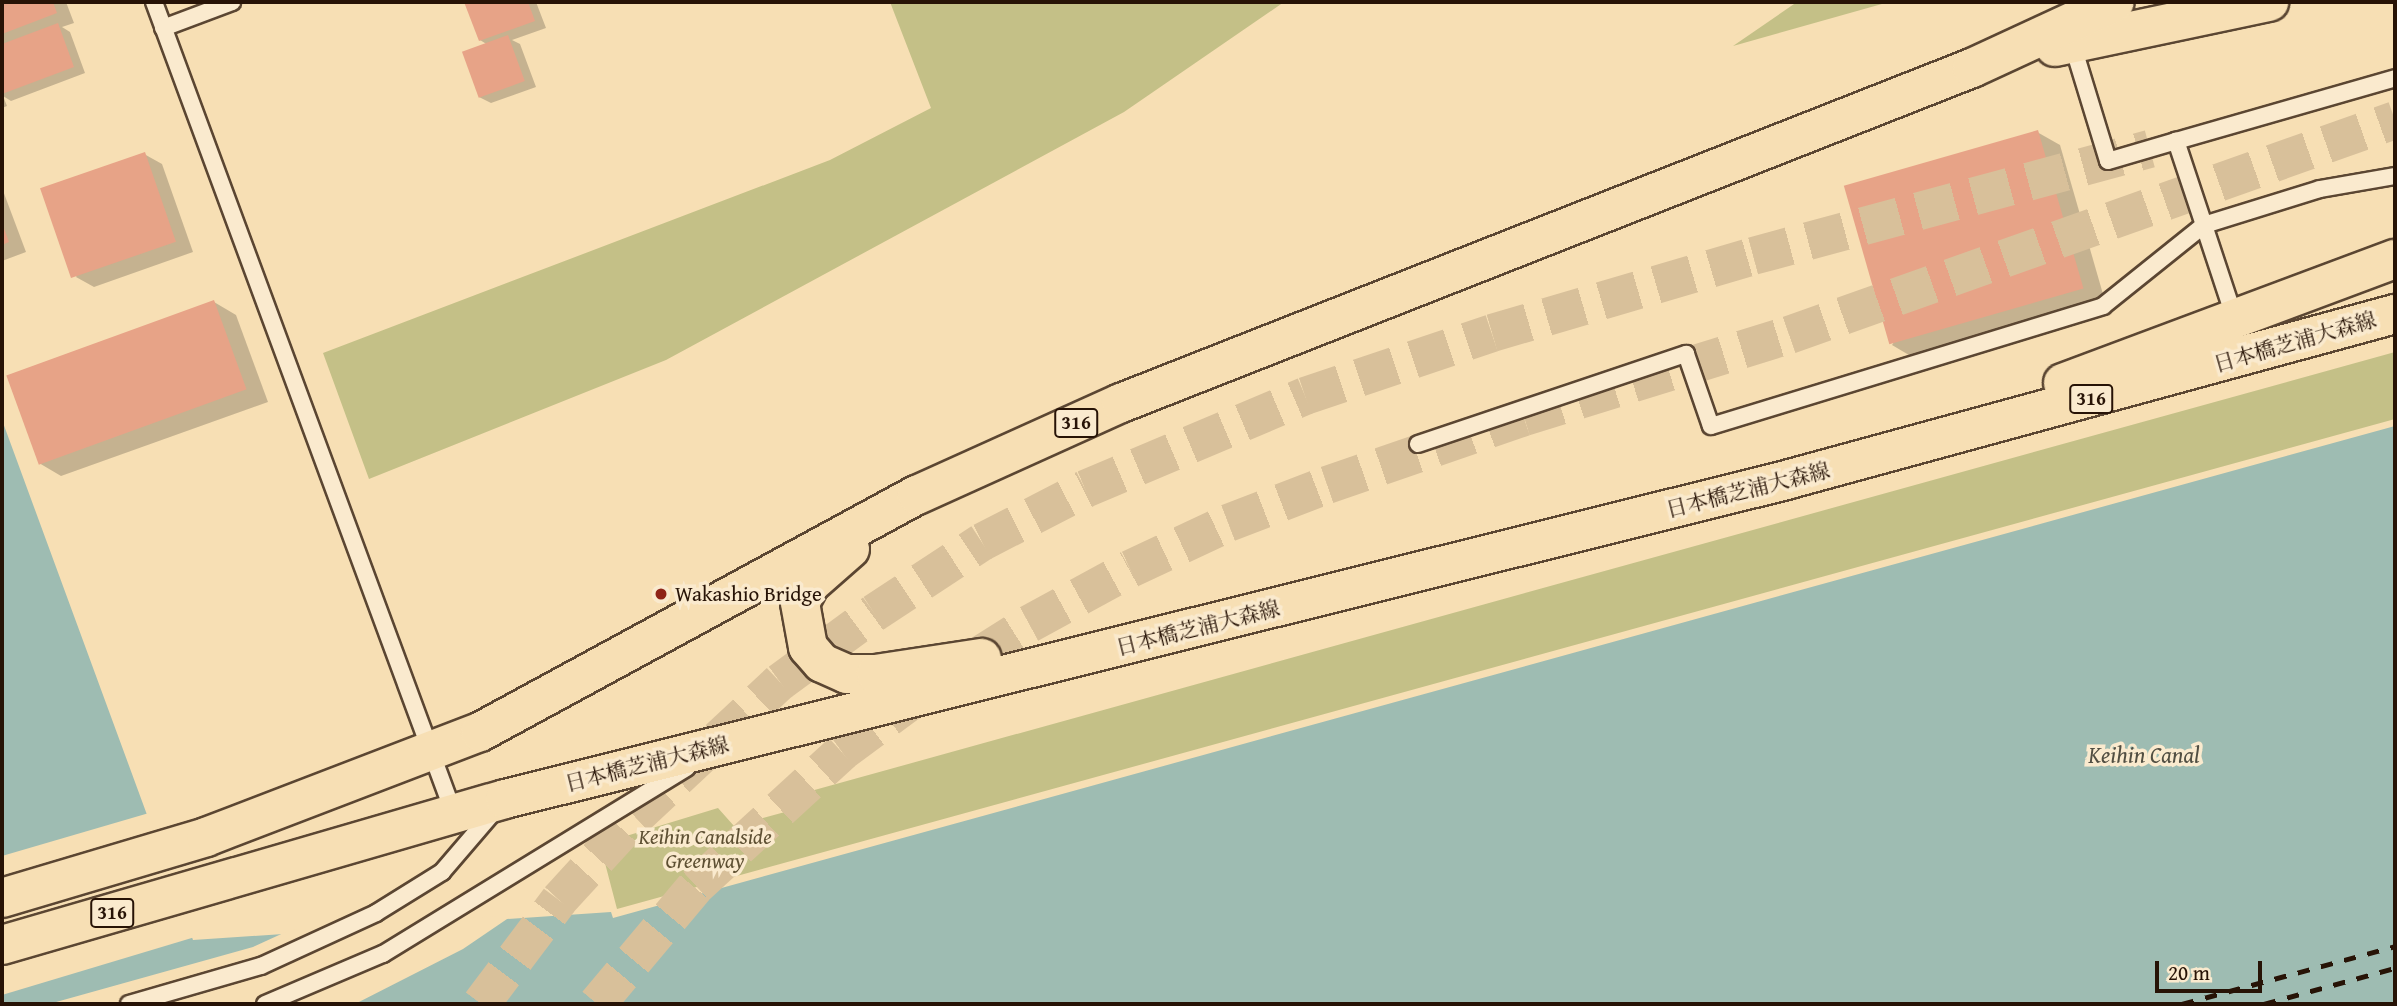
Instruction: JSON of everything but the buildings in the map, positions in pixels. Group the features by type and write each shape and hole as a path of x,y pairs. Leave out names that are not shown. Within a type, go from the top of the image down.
{"main road":[{"name":"316","path":"2,898 206,836 480,732 917,495 1121,403 1972,68 2115,2"},
{"path":"1972,68 2072,43 2269,2"},
{"path":"1786,480 2395,259"},
{"name":"日本橋芝浦大森線","path":"2,945 505,799 1786,480 2395,314"},
{"path":"917,495 810,584 800,603 801,624 808,647 822,663 847,674 877,674 1226,621"}],"lane":[{"path":"154,2 454,814"},
{"path":"163,28 232,2"},
{"path":"2072,43 2108,161 2395,78"},
{"path":"2176,141 2235,319"},
{"path":"1418,444 1686,354 1711,426 2103,306 2204,225 2320,189 2395,176"},
{"path":"265,1004 383,954 542,854 728,744"},
{"path":"129,1004 261,965 317,943 442,872 505,799"}],"green space":[{"path":"890,2 1284,2 1124,112 666,360 369,479 323,353 830,160 931,108"},
{"path":"1797,2 1889,2 1733,46"},
{"name":"Keihin Canalside Greenway","path":"2395,352 2395,419 617,909 600,844 718,808 734,826 796,809 800,794"}],"water":[{"name":"Keihin Canal","path":"2,420 193,940 611,912 613,918 2395,426 2395,1004 2,1004"}],"pier":[{"path":"149,813 195,937 2,995 2,856"},
{"path":"513,915 463,949 355,1004 49,1004 253,947 290,930"}],"tunnel":[{"path":"597,1004 696,886 842,752 934,684 1029,624 1130,569 1228,523 1327,485 1524,417 1789,335 2395,120"},
{"path":"481,1004 559,900 635,817 780,682 874,613 982,542 1085,489 1305,396 1492,333 1753,256 2150,149"}],"railway":[{"path":"2182,1004 2395,946"},
{"path":"2264,1004 2395,968"}],"place":[{"name":"Wakashio Bridge","path":"661,594"}]}
